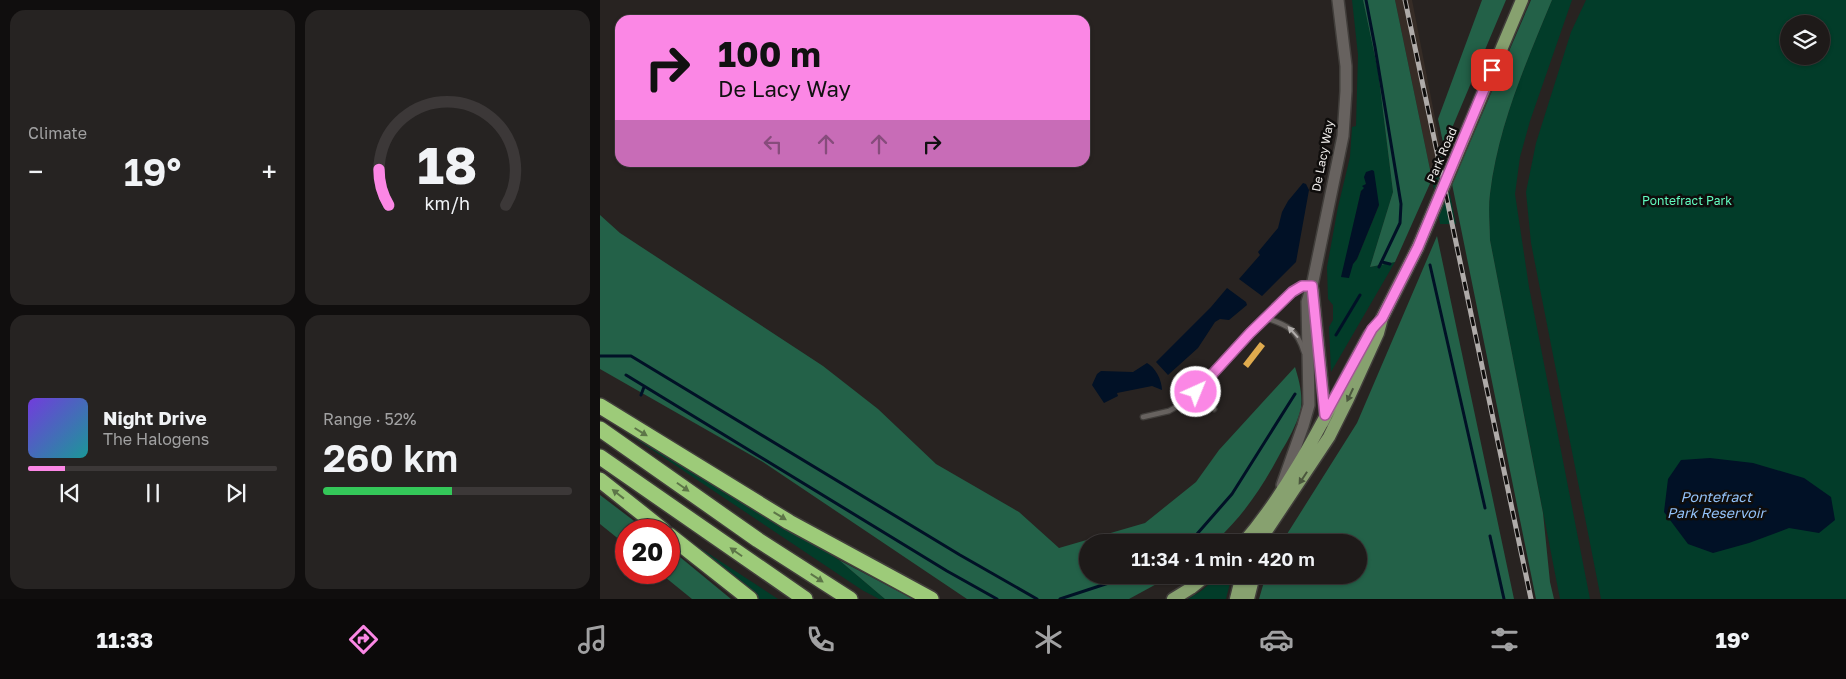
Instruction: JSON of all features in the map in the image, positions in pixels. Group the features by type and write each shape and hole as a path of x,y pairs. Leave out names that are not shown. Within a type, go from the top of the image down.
{"highway":[{"path":"600,406 789,522 931,599"},
{"path":"600,429 758,540 850,599"},
{"path":"600,457 805,599"},
{"path":"600,480 649,519"},
{"path":"680,543 750,599"}],"main road":[{"name":"Park Road","path":"1267,534 1330,437 1378,334 1382,318 1418,247 1522,0"},
{"name":"Park Road","path":"1251,534 1265,517 1277,498 1372,329 1382,318"},
{"path":"1173,599 1196,584"},
{"path":"1236,599 1240,584"},
{"path":"1248,599 1252,584"}],"street":[{"name":"De Lacy Way","path":"1277,498 1309,405 1307,302 1343,136 1346,66 1338,0"},
{"name":"De Lacy Way","path":"1312,286 1325,415 1330,437"}],"lane":[{"path":"1143,417 1169,411 1183,403 1196,392 1296,288 1312,286"},
{"path":"1266,318 1285,324 1297,335 1307,360"},
{"path":"1196,392 1214,409"}],"shaded area":[{"path":"1395,0 1412,0 1441,149 1432,179"}],"green space":[{"path":"1352,0 1363,0 1378,71 1393,192 1370,267 1395,262 1331,372 1329,327 1333,320 1333,305 1328,299 1327,267 1338,207 1350,157 1352,127 1356,126 1358,55","holes":["1366,182 1379,205 1357,259 1342,277 1361,191 1365,188"]},
{"path":"1363,0 1395,0 1432,179 1395,262 1370,267 1393,192 1378,71"},
{"path":"1482,0 1506,0 1444,147 1438,119"},
{"path":"1531,0 1552,0 1514,95 1499,144 1489,200 1490,240 1543,513 1550,582 1554,599 1536,599 1452,184"},
{"path":"1552,0 1572,0 1530,121 1520,157 1515,194 1529,287 1590,599 1560,599 1490,240 1489,200 1499,144 1514,95"},
{"name":"Pontefract Park","path":"1586,0 1846,0 1846,599 1601,599 1531,243 1526,192 1536,143 1571,32"},
{"path":"1441,149 1456,224 1440,224 1432,179"},
{"path":"600,215 620,233 823,366 878,409 936,464 1019,512 1059,548 1079,542 1079,584 1156,584 1129,599 967,599 763,462 600,369"},
{"path":"1437,236 1514,599 1259,599 1263,584 1367,584 1367,534 1287,534 1357,423"},
{"path":"1295,367 1301,395 1300,412 1290,437 1260,488 1236,520 1223,534 1107,534 1145,523 1196,482 1219,450"},
{"path":"628,431 839,560 885,599 879,599 862,590 627,433"},
{"path":"600,495 632,519 615,519 615,536 600,524"},
{"path":"680,535 778,599 759,599 680,536"},
{"path":"680,557 731,599 692,599 674,584 680,584"},
{"path":"839,560 913,599 885,599"},
{"path":"1209,584 1230,584 1226,599 1188,599"}],"water":[{"path":"1374,171 1379,205 1357,259 1353,264 1349,278 1341,277 1361,191 1364,188 1362,186 1366,184 1364,177 1366,172"},
{"path":"1303,183 1306,184 1309,190 1296,262 1262,296 1239,279 1260,255 1258,252 1278,228 1282,212 1288,201"},
{"path":"1227,288 1246,302 1247,305 1229,320 1220,319 1215,322 1198,348 1168,375 1156,362 1211,307"},
{"path":"1147,363 1158,374 1162,390 1152,386 1117,393 1118,396 1104,403 1092,385 1097,374 1101,371 1133,372"},
{"name":"Pontefract Park Reservoir","path":"1710,458 1753,463 1804,478 1831,497 1835,520 1819,533 1789,528 1749,543 1713,553 1688,544 1664,512 1668,479 1681,460"}],"building":[{"path":"1260,342 1265,346 1248,368 1243,364"}],"waterway":[{"path":"1366,0 1401,204 1400,223 1379,267"},
{"path":"1382,262 1390,264"},
{"path":"1430,265 1485,508"},
{"path":"1336,335 1360,295"},
{"path":"600,356 631,356 960,555 1037,599"},
{"path":"626,375 947,571 997,599"},
{"path":"641,395 644,387"},
{"path":"1197,534 1232,494 1295,394"},
{"path":"1490,536 1504,599"},
{"path":"1060,599 1106,584"}],"railway":[{"path":"1405,0 1531,599"}],"route":[{"path":"1196,392 1250,333 1296,288 1312,286 1325,415 1372,329 1382,318 1418,247 1492,70"}]}
